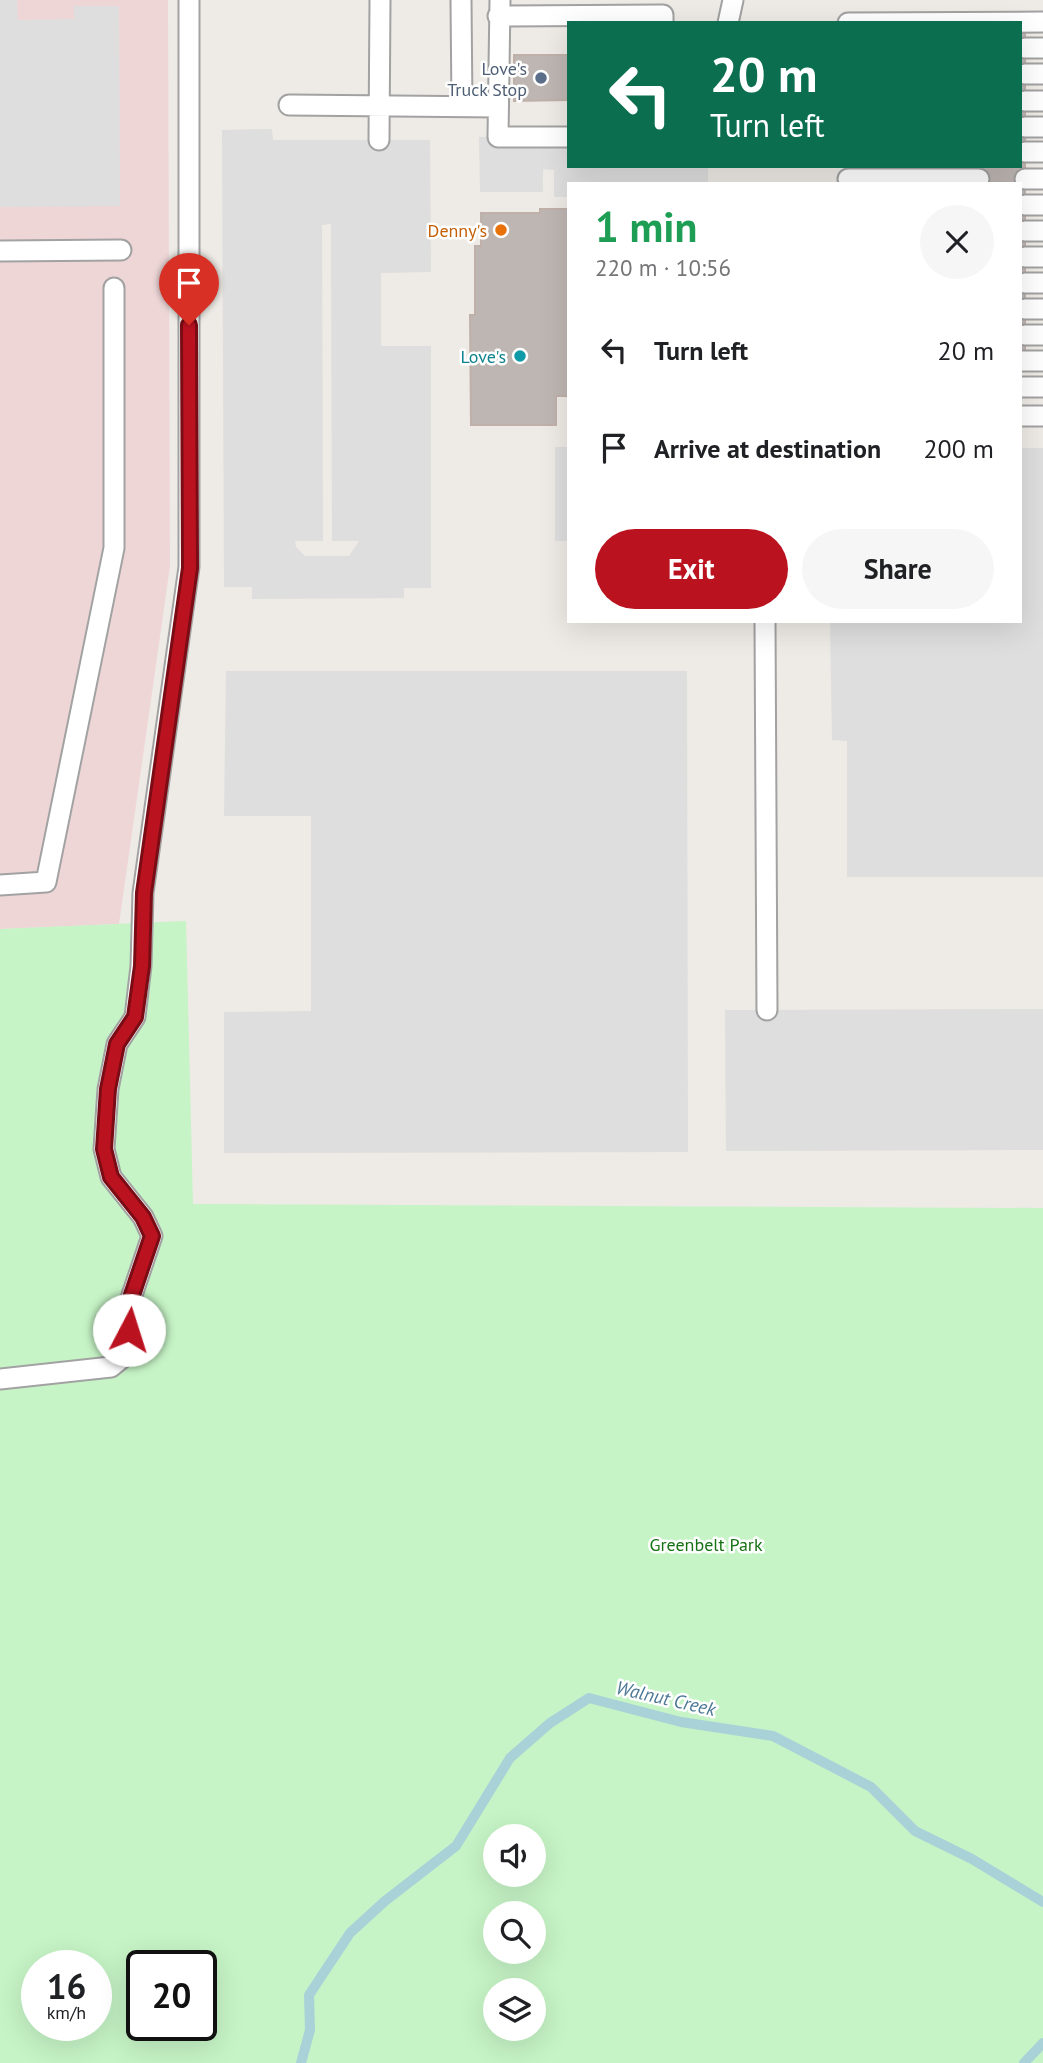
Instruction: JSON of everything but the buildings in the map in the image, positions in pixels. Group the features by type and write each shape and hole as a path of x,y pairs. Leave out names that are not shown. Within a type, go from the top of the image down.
{"lane":[{"path":"0,1380 111,1367 122,1358 129,1330 132,1295 152,1236 143,1217 111,1177 104,1149 108,1089 117,1044 135,1017 142,966 144,893 190,568 189,0"},
{"path":"379,140 380,0"},
{"path":"461,0 462,106"},
{"path":"728,21 733,0"},
{"path":"567,137 498,137 499,8 578,8 663,15 663,21"},
{"path":"1022,22 1043,22"},
{"path":"289,105 498,107"},
{"path":"848,176 979,179"},
{"path":"0,251 121,250"},
{"path":"0,885 46,882 114,548 114,288"},
{"path":"1022,361 1043,361"},
{"path":"1022,387 1043,387"},
{"path":"1022,416 1043,416"},
{"path":"765,623 767,1010"}],"shaded area":[{"path":"0,0 168,0 170,566 119,924 0,929"},
{"path":"0,0 17,0 18,20 74,19 74,6 119,6 120,206 0,207"},
{"path":"272,129 273,140 430,140 431,272 381,273 381,346 431,346 431,588 404,588 404,598 252,599 252,587 224,587 222,130","holes":["331,224 332,541 359,541 349,556 305,556 296,547 295,541 323,541 322,225"]},
{"path":"479,137 567,137 567,168 708,168 708,182 567,182 567,197 554,197 554,170 543,169 543,192 480,192"},
{"path":"555,447 567,447 567,541 555,541"},
{"path":"1022,448 1043,448 1043,877 847,877 847,741 832,740 830,623 1022,623"},
{"path":"226,671 687,671 688,1152 224,1153 224,1012 311,1011 311,816 224,816"},
{"path":"1043,1009 1043,1150 726,1151 725,1010"}],"green space":[{"name":"Greenbelt Park","path":"186,921 193,1204 1043,1208 1043,2063 0,2063 0,929"}],"waterway":[{"name":"Walnut Creek","path":"301,2063 310,2030 309,1995 350,1933 385,1901 456,1846 510,1758 550,1723 589,1698 681,1722 773,1736 871,1787 915,1831 972,1859 1043,1902"},
{"path":"1024,2063 1043,2043"}],"place":[{"name":"Love's Truck Stop","path":"541,78"},
{"name":"Denny's","path":"501,230"},
{"name":"Love's","path":"520,356"}],"route":[{"path":"129,1330 132,1295 152,1236 143,1217 111,1177 104,1149 108,1089 117,1044 135,1017 142,966 144,893 190,568 189,325"}]}
